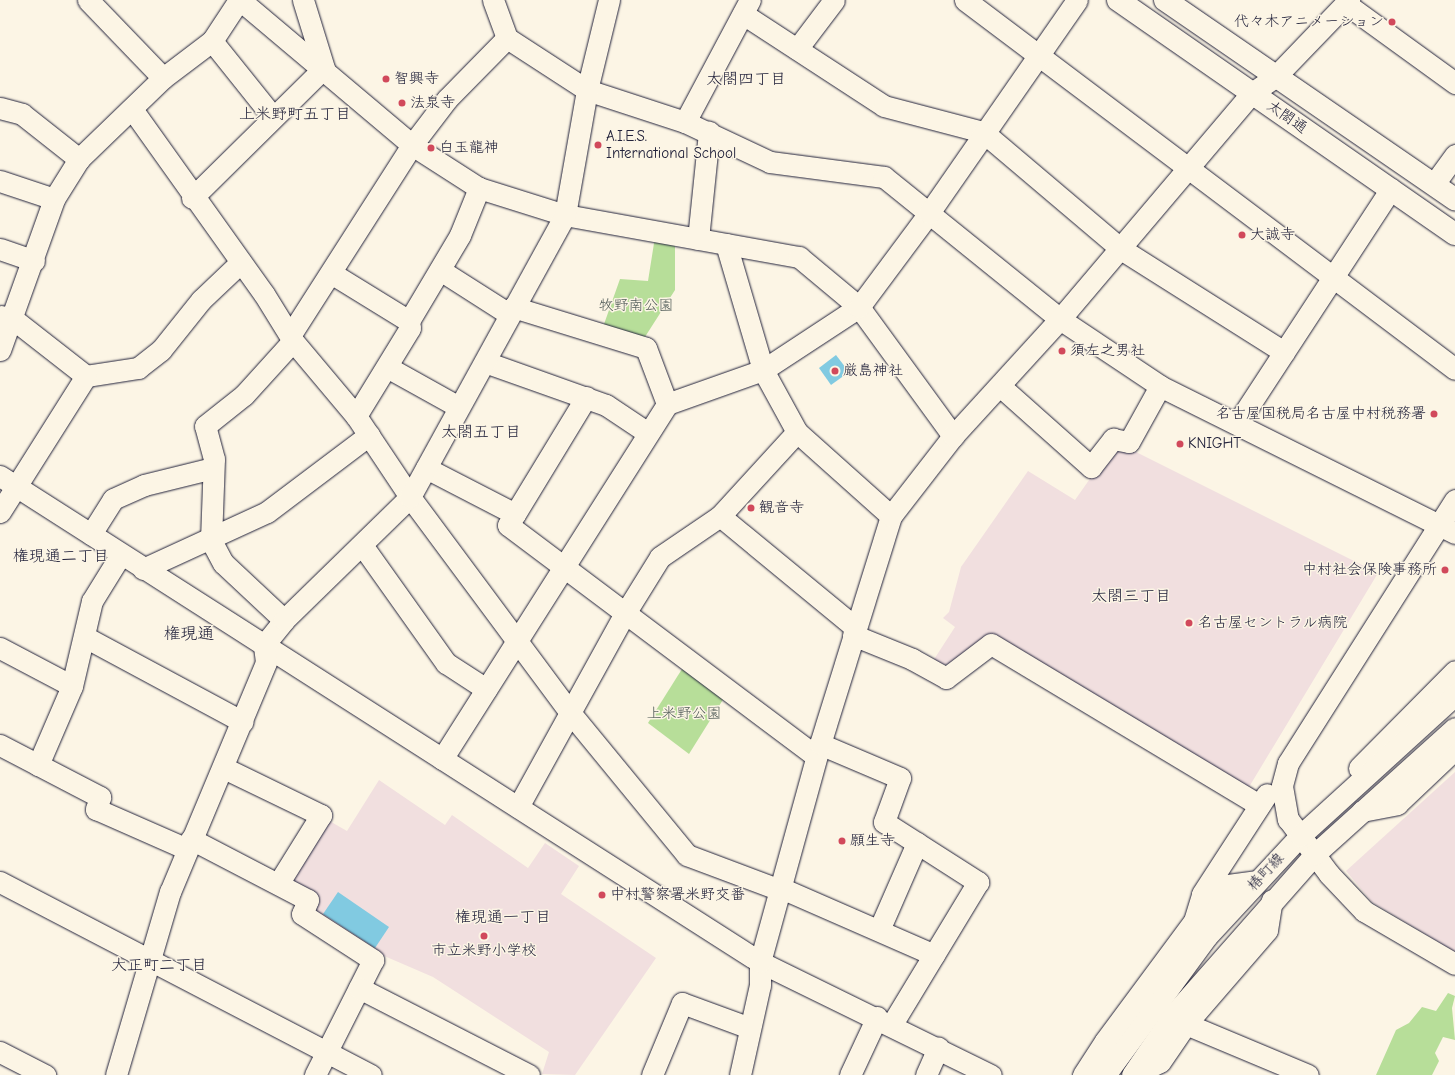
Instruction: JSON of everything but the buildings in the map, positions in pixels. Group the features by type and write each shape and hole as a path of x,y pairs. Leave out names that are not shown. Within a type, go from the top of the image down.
{"main road":[{"name":"太閤通","path":"1118,0 1455,234"},
{"name":"太閤通","path":"1168,1 1275,77 1455,199"}],"street":[{"path":"0,350 6,317 34,261 54,199 79,159 163,78 212,41 240,0 324,68 412,145 479,188 565,215 799,257 859,307 953,436"},
{"path":"303,0 324,68"},
{"path":"116,1075 152,961 170,892 189,844 224,768 266,662 264,645 284,620 410,497 485,362 511,310 565,215 586,90 609,0"},
{"path":"797,49 834,0"},
{"path":"965,0 1191,168 1455,370"},
{"path":"442,759 667,404 763,370 859,307 929,213 983,132 1077,0"},
{"path":"91,1 163,78"},
{"path":"495,2 507,38 586,90 686,122 770,162 884,177 1060,319 1160,386 1447,529"},
{"path":"740,1075 760,985 760,962 818,750 854,632 892,516 953,436 1060,319 1191,168 1252,93 1275,77 1347,2 1455,84"},
{"path":"686,122 746,7 797,49 884,106 983,132 1121,249 1284,352"},
{"path":"284,620 223,563 211,540 213,468 205,426 244,395 292,338 331,273 412,145 447,99 507,38"},
{"path":"212,41 272,116"},
{"path":"192,198 272,116 324,68"},
{"path":"0,108 22,114 79,159"},
{"path":"132,109 192,198 241,262 292,338 356,416 410,497 518,639 572,715 687,855 780,889 879,930 934,955"},
{"path":"698,238 709,132"},
{"path":"1434,184 1455,155"},
{"path":"0,181 54,199"},
{"path":"356,416 410,328 409,321 460,235 479,188"},
{"path":"1237,424 1391,189"},
{"path":"726,244 763,370 797,432 892,516"},
{"path":"0,249 34,261"},
{"path":"0,512 8,481 86,376 138,368 161,350 201,300 241,262"},
{"path":"440,270 511,310 646,348 667,404"},
{"path":"331,273 409,321"},
{"path":"6,317 86,376"},
{"path":"485,362 606,405 648,433"},
{"path":"387,367 459,407"},
{"path":"1000,386 1090,467 1113,439 1129,442 1160,386"},
{"path":"586,397 508,526 624,615 818,750 900,778 884,822 978,882 934,955 884,1021 850,1075"},
{"path":"518,807 572,715 624,615 660,557 720,516 797,432"},
{"path":"143,569 211,540 267,512 369,435"},
{"path":"90,534 113,499 144,485 213,468"},
{"path":"426,468 515,514"},
{"path":"8,481 143,569 760,962 884,1021 991,1075"},
{"path":"1194,921 1202,894 1259,805 1447,529 1455,500"},
{"path":"720,516 854,632 912,659 946,678 991,644 1259,805"},
{"path":"362,545 446,663 486,689"},
{"path":"38,765 72,686 85,637 92,601 121,554"},
{"path":"85,637 243,722"},
{"path":"0,648 72,686"},
{"path":"1347,794 1362,763 1455,670"},
{"name":"椿町線","path":"1107,1071 1207,936 1300,836 1455,695"},
{"name":"椿町線","path":"1133,1075 1174,1014 1272,900 1314,854 1359,811 1455,728"},
{"path":"0,745 100,797 96,809 189,844 278,884 308,900 302,914 373,960 315,1075"},
{"path":"1359,811 1397,804 1455,749"},
{"path":"1288,763 1282,802 1300,836 1314,854 1364,911 1455,964"},
{"path":"224,768 320,815 278,884"},
{"path":"879,930 917,843"},
{"path":"1083,1075 1105,1042 1194,921 1228,885 1258,881"},
{"path":"0,882 371,1075"},
{"path":"1133,1075 1160,1062 1186,1024 1267,930 1272,900"},
{"path":"359,988 529,1075"},
{"path":"652,1075 682,1003 750,1028"},
{"path":"1186,1024 1308,1075"},
{"path":"1105,1042 1107,1071"},
{"path":"926,1075 938,1048"},
{"path":"0,1052 45,1075"}],"shaded area":[{"path":"1113,446 1130,449 1378,573 1249,787 990,638 954,664 931,664 955,627 943,618 949,612 961,567 1028,471 1075,500"},
{"path":"1455,772 1455,952 1372,902 1346,871"},
{"name":"市立米野小学校","path":"379,780 445,825 452,815 528,868 545,843 579,866 561,894 656,958 575,1075 542,1074 549,1052 433,977 382,955 312,912 320,899 287,882 326,819 347,831"}],"green space":[{"name":"牧野南公園","path":"655,237 675,241 675,290 643,340 603,327 620,279 648,281"},
{"name":"上米野公園","path":"682,669 724,698 689,754 648,723"},
{"path":"1448,993 1455,996 1452,1008 1455,1040 1443,1037 1435,1053 1439,1061 1432,1075 1376,1075 1396,1030 1409,1023 1422,1007 1436,1011"}],"water":[{"path":"836,355 849,372 831,385 819,368"},
{"path":"338,892 389,927 375,948 323,914"}],"place":[{"name":"代々木アニメーション","path":"1392,22"},
{"name":"智興寺","path":"386,79"},
{"name":"法泉寺","path":"402,103"},
{"name":"A.I.E.S. International School","path":"598,145"},
{"name":"白玉龍神","path":"431,148"},
{"name":"大誠寺","path":"1242,235"},
{"name":"須左之男社","path":"1062,351"},
{"name":"厳島神社","path":"835,371"},
{"name":"名古屋国税局名古屋中村税務署","path":"1434,414"},
{"name":"KNIGHT","path":"1180,444"},
{"name":"観音寺","path":"751,508"},
{"name":"中村社会保険事務所","path":"1445,570"},
{"name":"名古屋セントラル病院","path":"1189,623"},
{"name":"願生寺","path":"842,841"},
{"name":"中村警察署米野交番","path":"602,895"},
{"name":"市立米野小学校","path":"484,936"}],"district":[{"name":"太閤四丁目","path":"746,79"},
{"name":"上米野町五丁目","path":"295,114"},
{"name":"太閤五丁目","path":"481,432"},
{"name":"権現通二丁目","path":"61,556"},
{"name":"太閤三丁目","path":"1131,596"},
{"name":"権現通","path":"189,634"},
{"name":"権現通一丁目","path":"503,917"},
{"name":"大正町二丁目","path":"159,965"}]}
